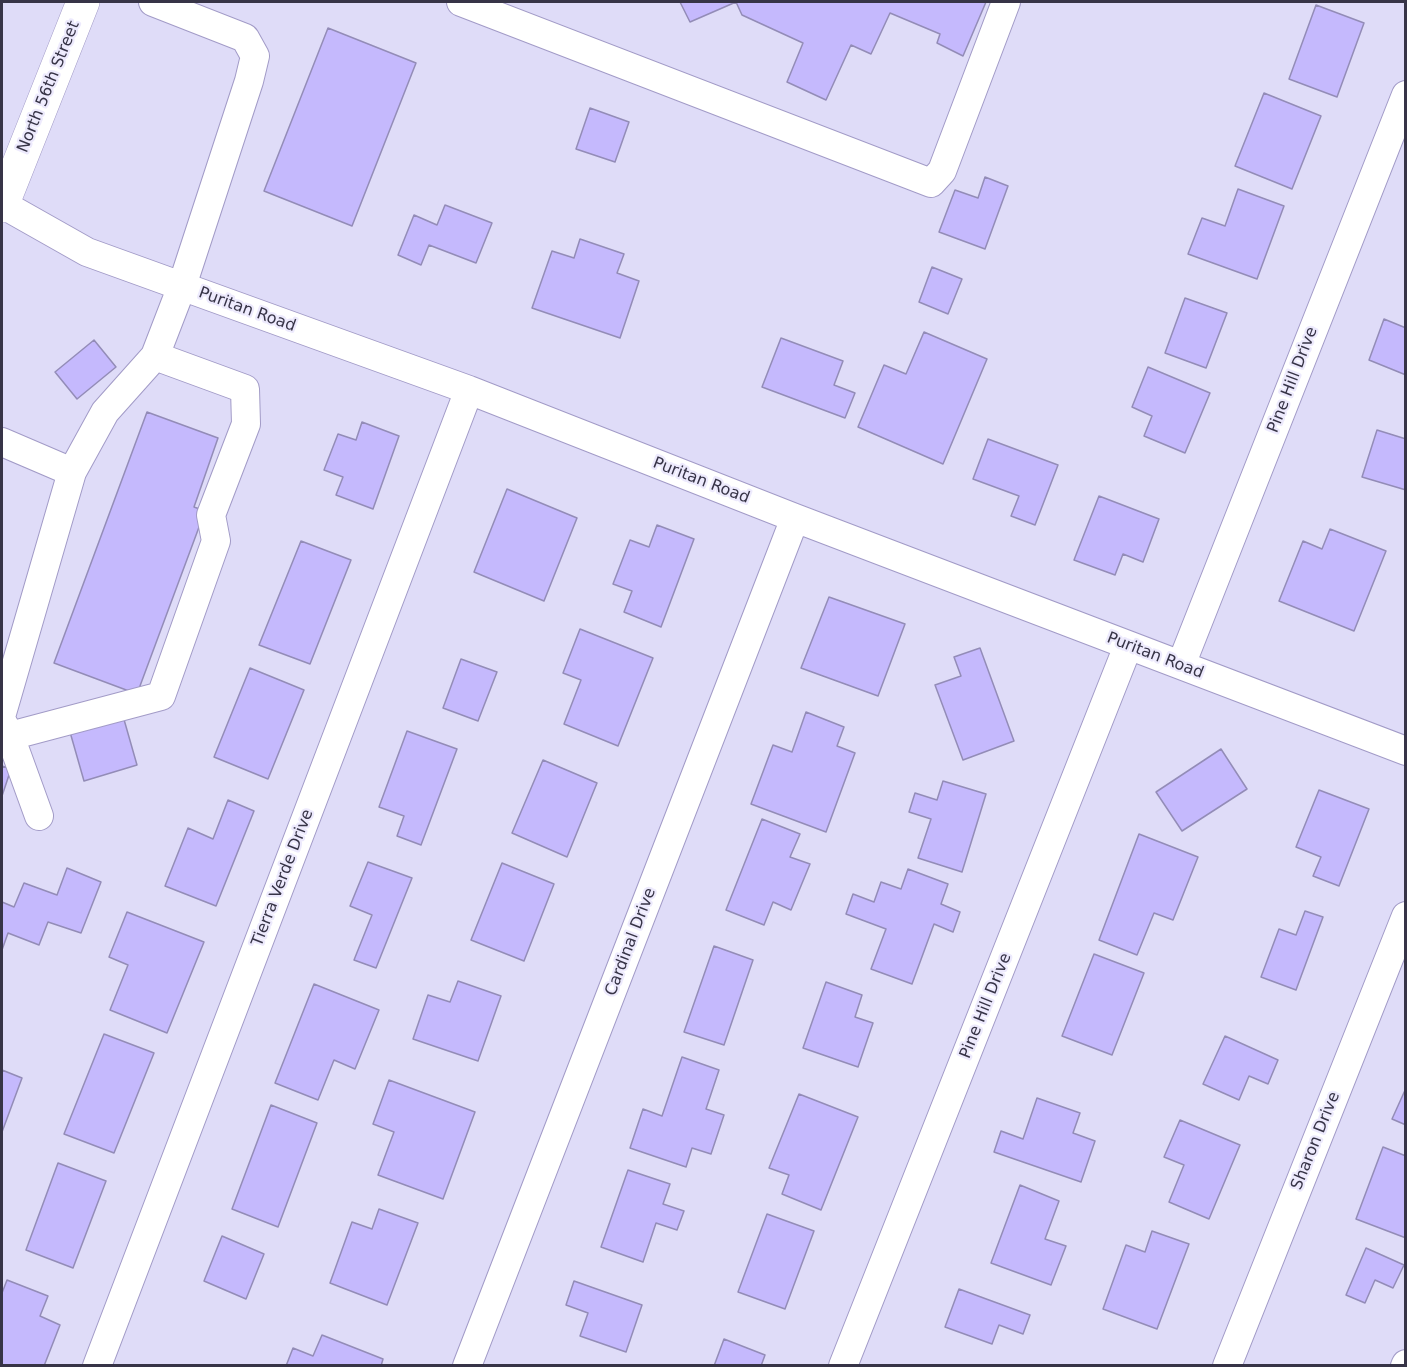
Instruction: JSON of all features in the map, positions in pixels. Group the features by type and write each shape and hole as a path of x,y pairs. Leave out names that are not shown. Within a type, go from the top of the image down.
{"main road":[{"name":"North 56th Street","path":"2,205 83,2"}],"street":[{"path":"39,816 4,723 72,472 105,412 155,356 182,286 249,81 255,56 245,38 153,2"},
{"path":"461,2 931,183 942,171 1006,2"},
{"name":"Pine Hill Drive","path":"1181,666 1406,94"},
{"name":"Puritan Road","path":"2,205 87,252 470,390 795,518 1406,751"},
{"path":"4,723 161,696 216,542 211,515 246,424 245,389 155,356"},
{"name":"Tierra Verde Drive","path":"97,1365 470,390"},
{"path":"2,442 72,472"},
{"name":"Cardinal Drive","path":"467,1365 795,518"},
{"name":"Pine Hill Drive","path":"843,1365 1128,646"},
{"name":"Sharon Drive","path":"1227,1365 1406,916"}],"building":[{"path":"680,2 736,2 690,22"},
{"path":"736,2 986,2 963,56 937,43 940,34 890,13 871,54 851,45 826,100 787,82 803,43 742,15"},
{"path":"1316,5 1364,23 1337,97 1289,79"},
{"path":"328,28 416,63 352,226 264,191"},
{"path":"1264,93 1321,116 1292,189 1235,166"},
{"path":"590,108 629,122 615,162 576,149"},
{"path":"985,177 1008,186 985,249 939,232 955,190 978,198"},
{"path":"1238,189 1284,206 1257,279 1188,254 1202,218 1225,226"},
{"path":"445,205 492,223 476,263 429,245 421,265 398,255 414,215 437,225"},
{"path":"580,239 624,254 617,273 639,281 620,338 532,308 552,251 574,258"},
{"path":"932,267 962,279 948,314 919,302"},
{"path":"1185,298 1227,313 1206,368 1165,353"},
{"path":"1384,319 1406,328 1406,375 1369,360"},
{"path":"924,332 987,359 943,464 858,427 884,365 906,374"},
{"path":"781,338 843,361 834,385 855,393 845,418 762,387"},
{"path":"94,340 116,367 77,399 55,372"},
{"path":"1148,367 1210,393 1185,453 1144,436 1152,416 1132,407"},
{"path":"147,412 218,438 194,507 205,511 137,694 54,663"},
{"path":"362,422 399,436 373,509 336,495 343,477 324,470 338,434 356,440"},
{"path":"1377,430 1406,439 1406,490 1362,477"},
{"path":"988,439 1058,465 1035,525 1011,516 1019,496 973,479"},
{"path":"507,489 577,518 544,601 474,572"},
{"path":"1099,496 1159,519 1143,562 1123,554 1115,575 1074,560"},
{"path":"657,525 694,539 661,627 624,612 632,591 613,584 630,540 649,547"},
{"path":"1330,529 1386,551 1354,631 1279,601 1303,541 1322,549"},
{"path":"301,541 351,560 310,664 259,645"},
{"path":"829,597 905,624 878,696 801,668"},
{"path":"580,629 653,658 618,746 564,724 581,680 563,673"},
{"path":"980,648 1014,741 963,760 935,685 961,676 954,657"},
{"path":"461,659 497,672 478,721 443,708"},
{"path":"250,668 304,690 268,779 214,757"},
{"path":"806,712 844,727 837,746 855,753 826,832 751,804 773,745 792,752"},
{"path":"123,716 137,765 84,781 70,732"},
{"path":"407,731 457,749 421,845 397,836 404,816 379,807"},
{"path":"1221,749 1247,789 1182,831 1156,792"},
{"path":"543,760 597,783 567,857 512,833"},
{"path":"2,766 11,769 2,796"},
{"path":"943,781 986,794 962,872 918,858 931,819 909,812 915,793 937,800"},
{"path":"1319,790 1369,809 1339,886 1313,876 1321,857 1296,847"},
{"path":"228,800 254,811 216,906 165,886 188,828 213,839"},
{"path":"762,819 800,834 790,857 810,864 791,910 773,902 764,925 726,910"},
{"path":"1139,834 1198,857 1173,920 1154,913 1137,955 1099,940"},
{"path":"368,862 412,878 376,968 354,960 372,915 350,906"},
{"path":"502,863 554,884 524,961 471,940"},
{"path":"67,868 101,882 81,933 48,922 39,945 8,933 2,950 2,902 14,907 24,883 57,895"},
{"path":"908,869 948,884 941,904 960,912 953,932 934,924 912,984 871,969 886,929 846,914 853,894 874,902 881,882 901,889"},
{"path":"1305,911 1323,917 1296,990 1261,977 1279,929 1296,935"},
{"path":"127,912 204,942 167,1033 110,1010 128,965 109,957"},
{"path":"714,946 753,960 724,1045 684,1032"},
{"path":"1094,954 1144,973 1112,1055 1062,1036"},
{"path":"458,981 501,996 478,1061 413,1039 428,995 450,1002"},
{"path":"826,982 862,995 855,1017 873,1023 858,1067 803,1048"},
{"path":"314,984 379,1010 355,1069 334,1060 318,1100 275,1083"},
{"path":"104,1034 154,1053 114,1153 64,1134"},
{"path":"1225,1036 1278,1060 1268,1084 1249,1076 1239,1100 1203,1084"},
{"path":"682,1057 719,1070 706,1109 724,1115 711,1154 692,1148 686,1167 630,1148 643,1109 662,1116"},
{"path":"2,1070 22,1078 2,1132"},
{"path":"389,1080 475,1112 443,1199 378,1175 394,1132 373,1124"},
{"path":"1406,1088 1406,1125 1392,1119"},
{"path":"799,1094 858,1117 821,1210 782,1194 789,1175 769,1168"},
{"path":"1037,1098 1080,1113 1073,1133 1095,1141 1081,1182 994,1152 1001,1131 1023,1139"},
{"path":"271,1105 317,1123 278,1227 232,1209"},
{"path":"1180,1120 1240,1145 1209,1219 1169,1202 1184,1165 1164,1157"},
{"path":"1383,1147 1406,1156 1406,1238 1356,1219"},
{"path":"58,1163 106,1181 73,1268 26,1250"},
{"path":"628,1170 670,1184 663,1204 684,1211 677,1230 656,1223 643,1262 601,1247"},
{"path":"1020,1185 1059,1201 1045,1239 1066,1246 1051,1285 991,1263"},
{"path":"379,1209 418,1223 387,1305 330,1283 352,1222 372,1229"},
{"path":"767,1214 814,1231 785,1309 738,1292"},
{"path":"1152,1231 1189,1244 1157,1329 1103,1309 1126,1245 1145,1252"},
{"path":"222,1236 264,1254 246,1299 204,1281"},
{"path":"1366,1248 1404,1265 1393,1288 1375,1280 1365,1303 1346,1295"},
{"path":"7,1280 48,1296 40,1316 60,1325 44,1366 2,1366 2,1293"},
{"path":"574,1281 642,1305 626,1352 580,1336 588,1313 566,1305"},
{"path":"959,1289 1030,1315 1023,1334 999,1325 992,1344 945,1327"},
{"path":"322,1335 383,1359 381,1366 286,1366 293,1348 313,1356"},
{"path":"724,1339 765,1355 761,1366 714,1366"}]}
